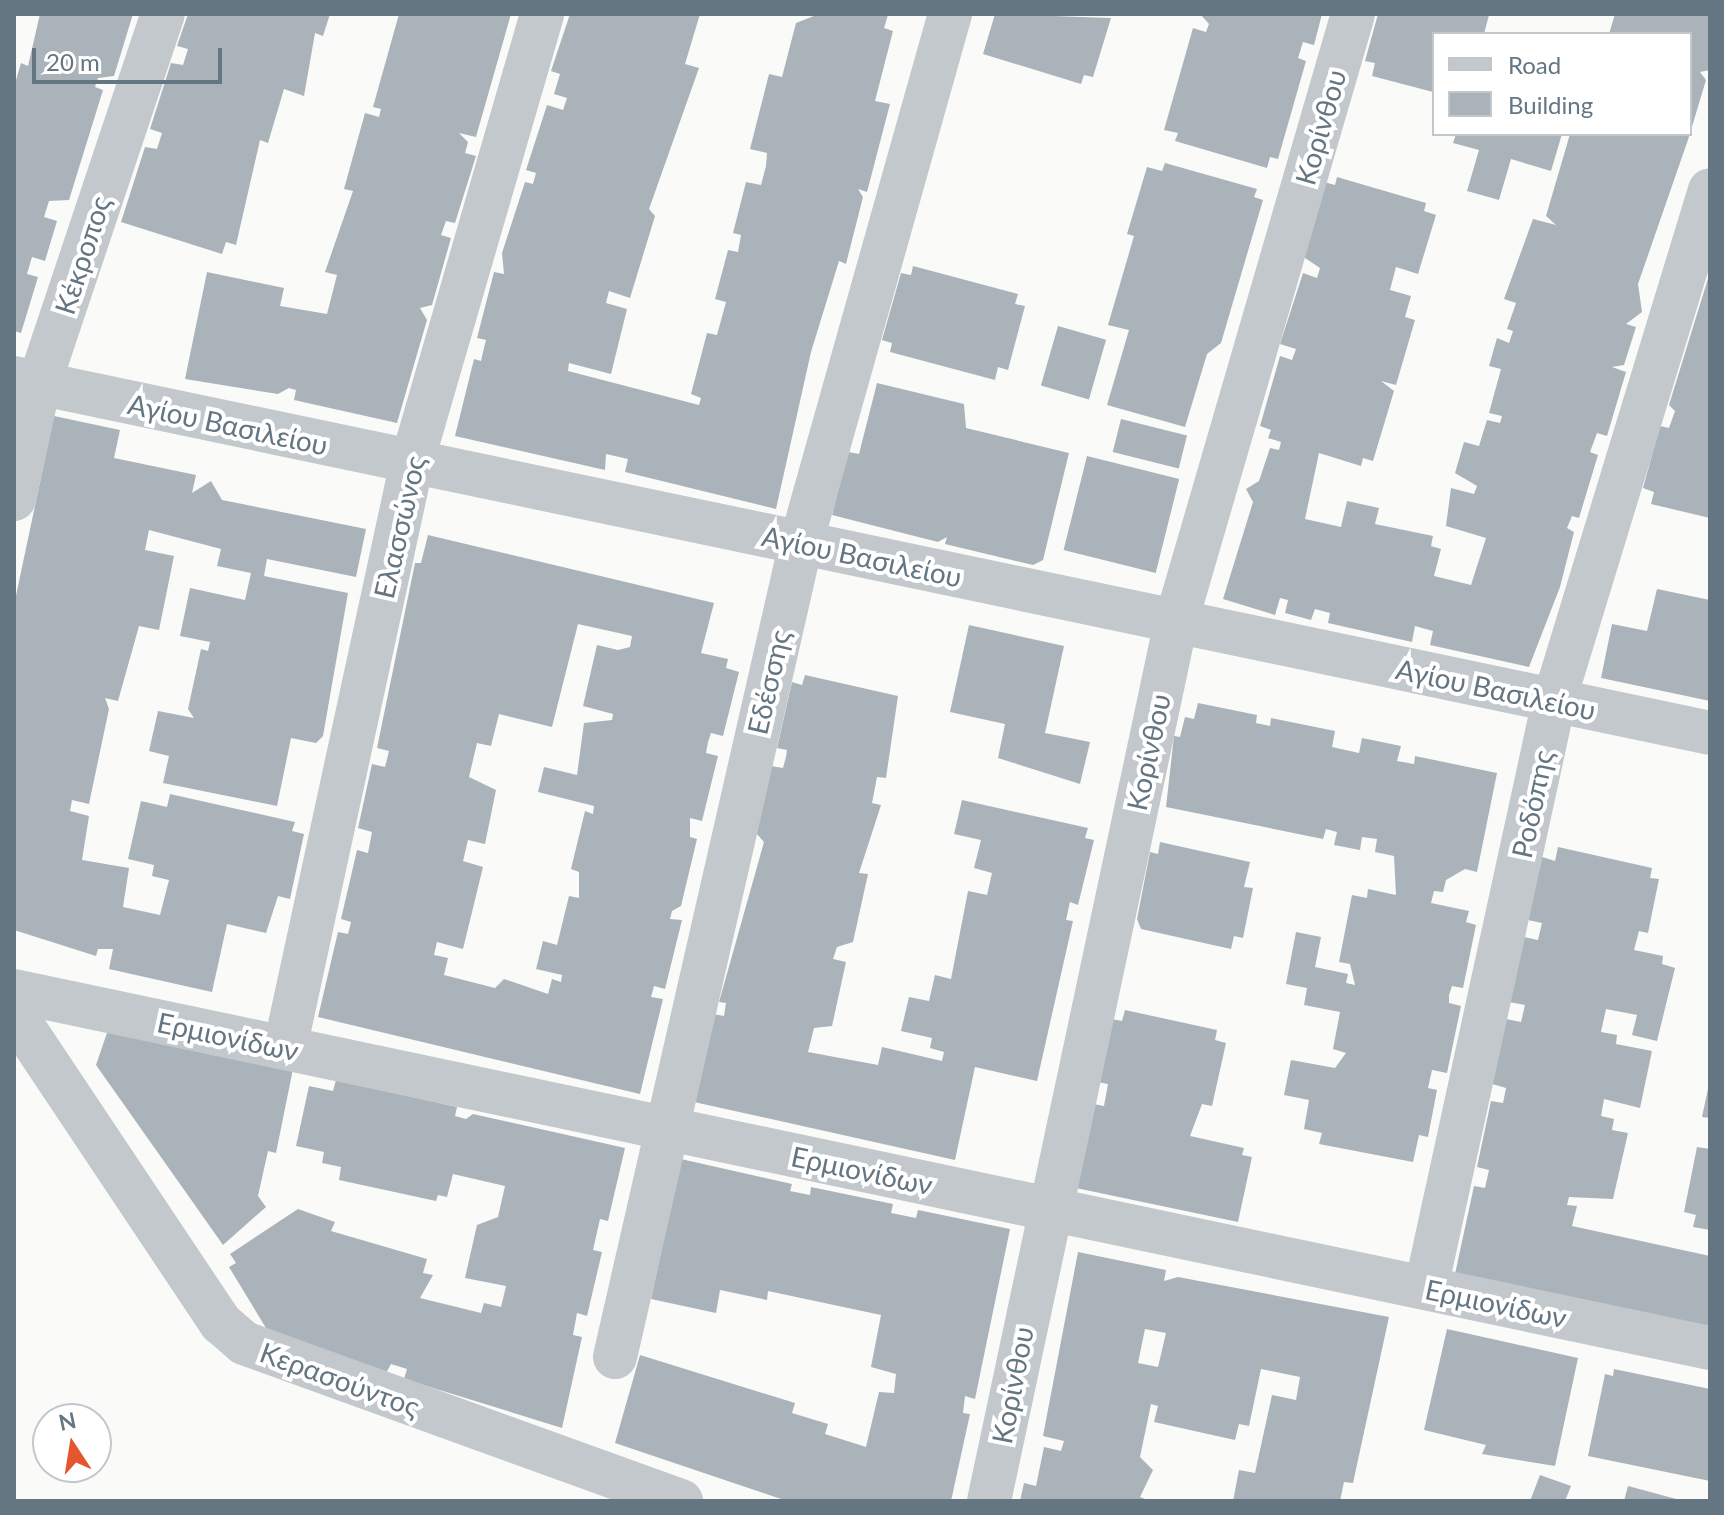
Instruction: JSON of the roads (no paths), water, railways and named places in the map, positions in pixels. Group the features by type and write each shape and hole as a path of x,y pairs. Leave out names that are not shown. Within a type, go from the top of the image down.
{"street":[{"name":"Κέκροπος","path":"14,499 27,381 163,14"},
{"name":"Ελασσώνος","path":"285,1048 412,462 542,14"},
{"name":"Εδέσσης","path":"615,1357 663,1127 801,543 950,14"},
{"name":"Κορίνθου","path":"989,1501 1048,1209 1176,622 1353,14"},
{"name":"Ροδόπης","path":"1426,1288 1554,701 1710,190"},
{"name":"Αγίου Βασιλείου","path":"27,381 1710,733"},
{"name":"Ερμιονίδων","path":"14,991 1710,1348"},
{"name":"Κερασούντος","path":"14,1013 221,1323 244,1343 681,1501"}]}
